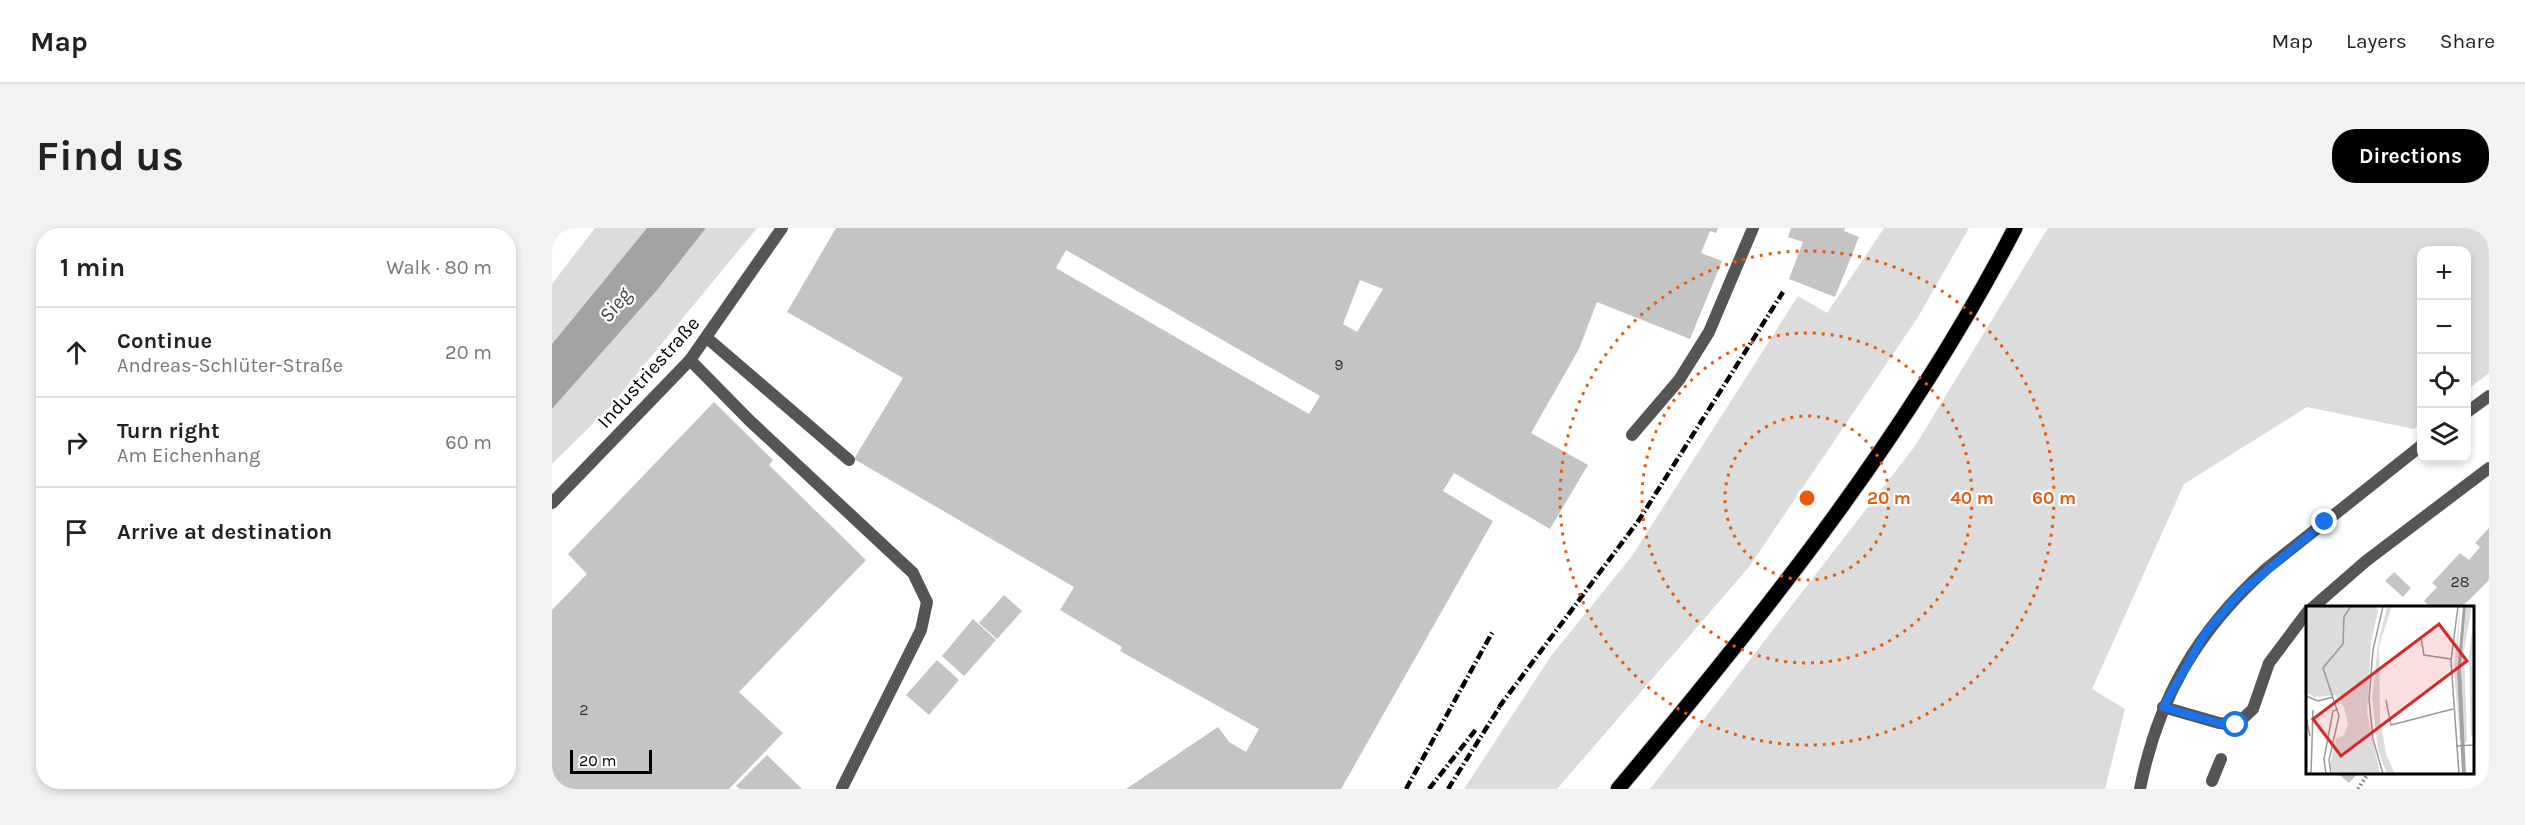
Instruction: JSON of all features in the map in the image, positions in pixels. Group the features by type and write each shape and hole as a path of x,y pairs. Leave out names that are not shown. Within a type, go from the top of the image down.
{"main road":[{"path":"1618,789 1736,645 1829,523 1950,342 2015,228"}],"street":[{"name":"Industriestraße","path":"552,503 690,360 782,228"},
{"path":"1632,435 1679,380 1709,332 1753,228"},
{"path":"707,338 849,460"},
{"path":"690,360 749,420 913,573 927,602 921,630 842,788"},
{"path":"2471,409 2489,396"},
{"path":"2140,789 2163,707 2206,632 2242,591 2271,565 2417,448"},
{"path":"2314,606 2366,561 2489,468"},
{"path":"2163,707 2219,723 2236,725 2253,709 2269,663 2306,612"},
{"path":"2212,781 2221,759"}],"path":[{"path":"2358,789 2368,774"}],"shaded area":[{"path":"595,228 647,228 552,344 552,284"},
{"path":"706,228 757,228 608,409 552,464 552,409 658,289"},
{"path":"1884,228 1969,228 1918,317 1749,567 1557,789 1464,789 1551,656 1632,556 1798,296 1827,313"},
{"path":"2048,228 2489,228 2489,373 2471,387 2471,246 2417,246 2417,426 2414,429 2307,407 2184,484 2092,689 2125,709 2105,789 1650,789 1915,446"}],"water":[{"name":"Sieg","path":"647,228 706,228 658,289 552,409 552,344"}],"building":[{"path":"836,228 1718,228 1716,233 1710,231 1701,253 1722,261 1690,339 1597,302 1579,349 1531,433 1588,465 1550,529 1454,473 1443,491 1493,521 1341,789 1126,789 1218,727 1229,742 1246,752 1259,729 1120,651 1122,647 1060,610 1074,587 854,459 903,378 787,312","holes":["1066,250 1320,396 1309,414 1056,268","1360,280 1383,289 1357,332 1343,324"]},
{"path":"1791,228 1845,228 1844,231 1859,237 1835,297 1789,279 1803,242 1788,237"},
{"path":"714,402 773,460 769,465 866,560 739,692 783,733 729,789 552,789 552,610 587,574 568,554"},
{"path":"2489,528 2489,580 2463,606 2430,606 2424,601 2437,587 2432,583 2460,553 2469,560 2480,547 2475,543"},
{"path":"2394,572 2411,588 2403,597 2385,581"},
{"path":"1004,595 1022,611 997,639 979,623"},
{"path":"973,619 996,640 964,676 942,656"},
{"path":"937,660 959,680 929,715 906,695"},
{"path":"767,755 802,789 740,789 736,786"},
{"path":"2338,774 2357,774 2349,783"}],"railway":[{"path":"1499,707 1639,520 1783,292"},
{"path":"1406,789 1493,631"},
{"path":"1448,789 1504,700"},
{"path":"1429,789 1477,728"}],"route":[{"path":"2236,725 2219,723 2163,707 2174,684 2206,632 2242,591 2325,522"}]}
